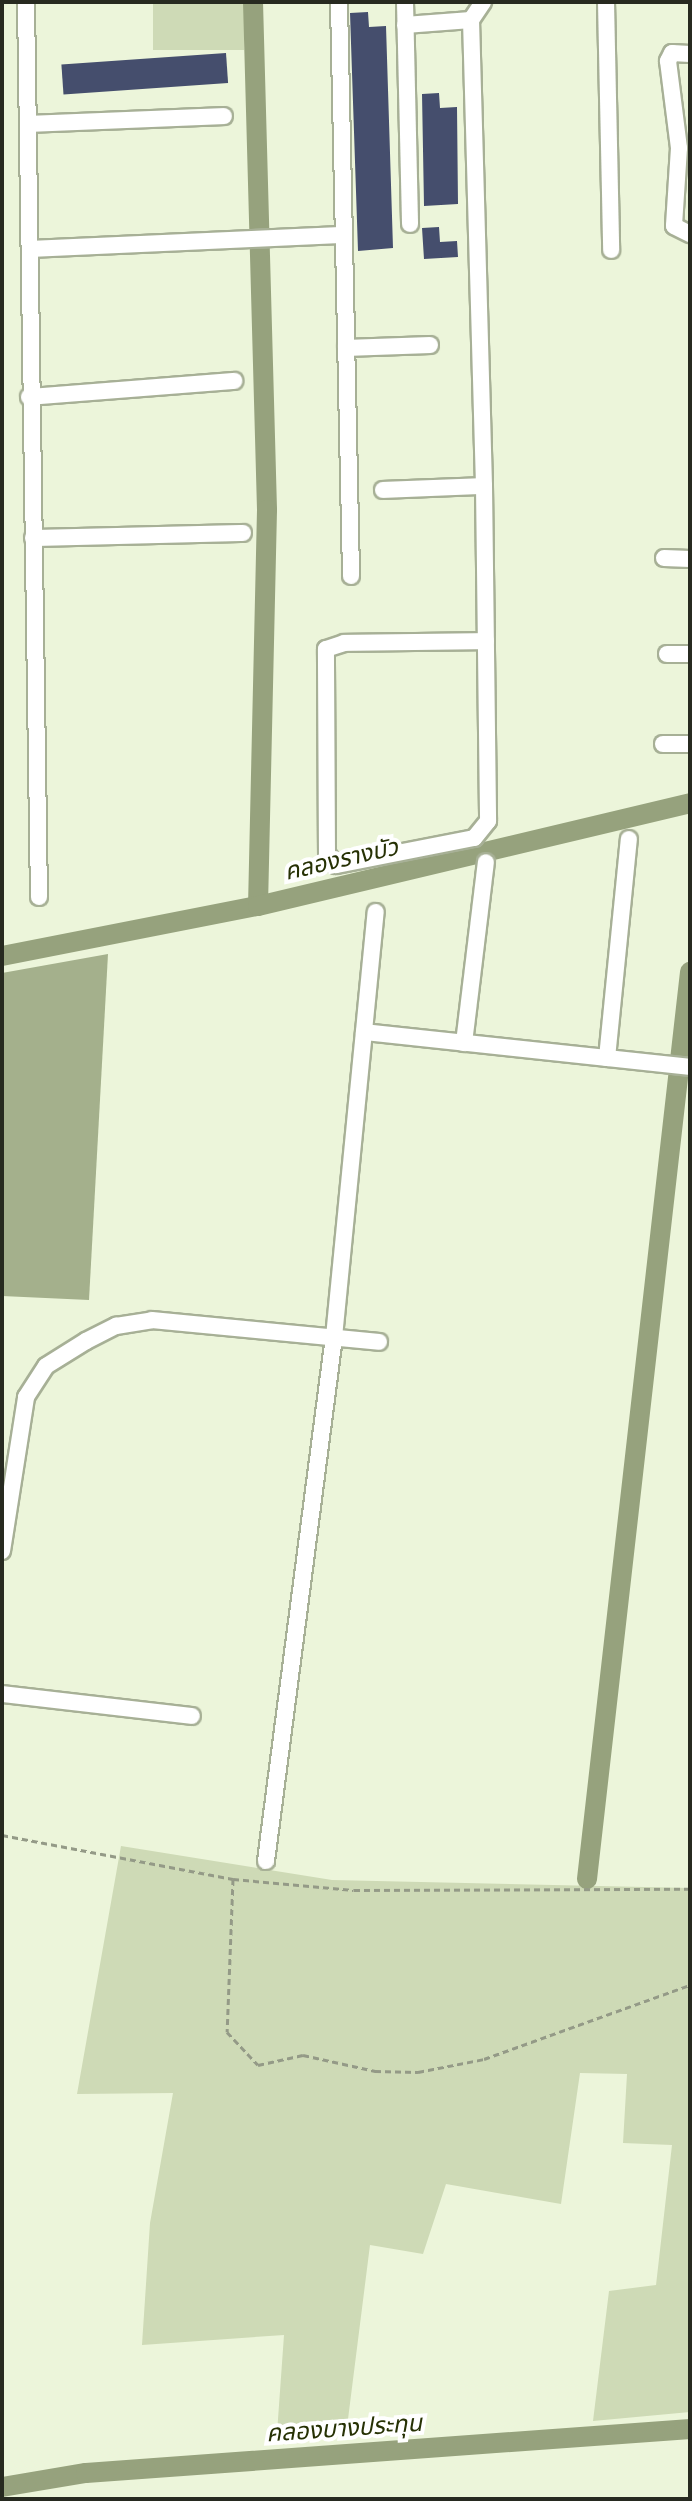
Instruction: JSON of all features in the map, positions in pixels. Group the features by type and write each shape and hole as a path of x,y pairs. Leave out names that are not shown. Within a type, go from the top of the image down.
{"street":[{"path":"26,2 32,249 29,397 39,897"},
{"path":"339,2 351,576"},
{"path":"405,2 410,224"},
{"path":"483,2 471,20 484,486 486,641 484,831 336,865 327,854 326,649 344,643 486,641"},
{"path":"606,2 611,250"},
{"path":"405,25 471,20"},
{"path":"690,54 672,53 668,61 685,148 674,226 690,234"},
{"path":"29,124 224,116"},
{"path":"32,249 240,237 344,235"},
{"path":"346,348 430,345"},
{"path":"29,397 234,381"},
{"path":"383,490 484,486"},
{"path":"33,538 243,533"},
{"path":"664,558 690,559"},
{"path":"667,654 690,654"},
{"path":"663,744 690,744"},
{"path":"607,1058 629,839"},
{"path":"464,1043 486,862"},
{"path":"266,1861 334,1337 376,912"},
{"path":"364,1032 690,1067"},
{"path":"2,1551 26,1397 46,1366 116,1326 152,1320 379,1342"},
{"path":"2,1694 192,1716"}],"path":[{"path":"2,1835 233,1879 354,1890 690,1889"},
{"path":"233,1879 227,2032 258,2065 303,2055 375,2071 418,2072 484,2059 690,1985"}],"green space":[{"path":"153,2 244,2 244,50 153,50"},
{"path":"108,954 89,1300 2,1296 2,973"},
{"path":"121,1846 332,1880 690,1888 690,2412 593,2421 609,2291 656,2285 672,2145 623,2143 627,2074 580,2073 561,2204 446,2184 423,2254 370,2245 346,2435 277,2433 284,2335 142,2345 150,2223 173,2093 77,2094"}],"building":[{"path":"368,12 369,27 386,26 393,248 358,251 350,13"},
{"path":"226,53 228,83 63,94 61,65"},
{"path":"439,93 440,108 457,107 458,204 424,206 422,94"},
{"path":"439,227 440,242 457,241 458,257 424,259 422,228"}],"waterway":[{"path":"253,2 267,510 258,906"},
{"name":"คลองรางบัว","path":"2,956 258,906 690,803"},
{"path":"587,1879 690,972"},
{"name":"คลองบางประทุน","path":"2,2487 86,2473 690,2429"}]}
